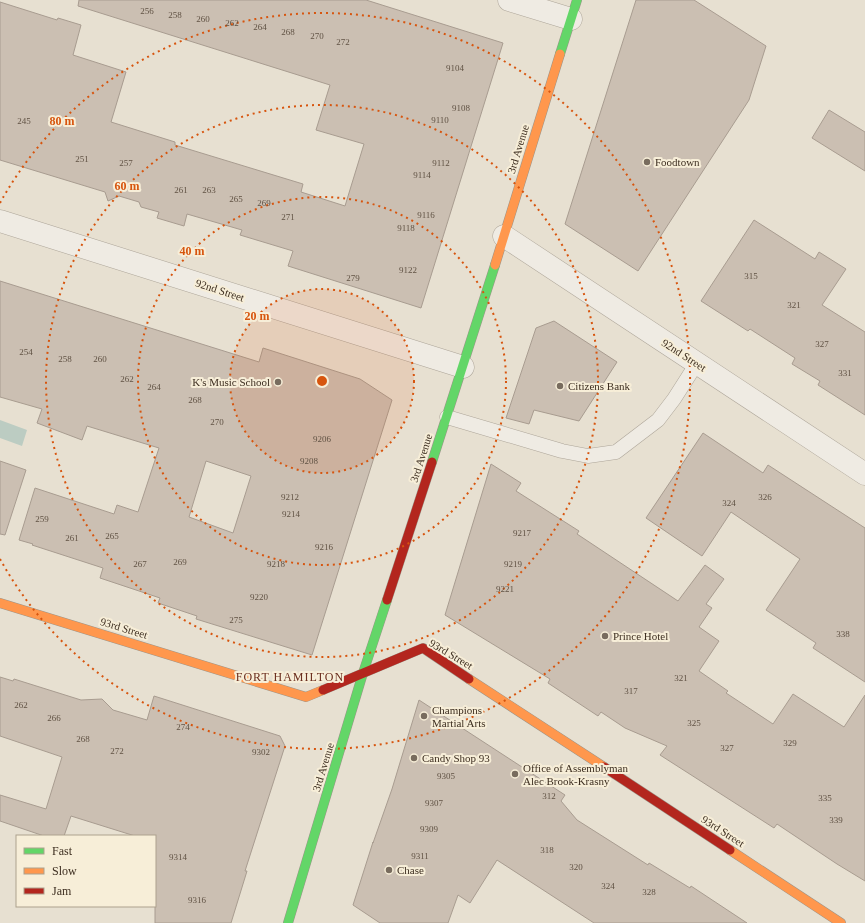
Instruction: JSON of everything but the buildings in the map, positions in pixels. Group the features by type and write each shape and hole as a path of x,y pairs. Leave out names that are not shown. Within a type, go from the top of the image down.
{"street":[{"path":"509,0 574,10"},
{"name":"3rd Avenue","path":"288,923 363,673 463,367 574,10"},
{"name":"92nd Street","path":"0,221 463,367"},
{"name":"92nd Street","path":"504,236 865,474"},
{"name":"93rd Street","path":"0,603 306,697 423,648 841,923"}],"lane":[{"path":"447,417 562,451 588,456 616,452 658,420 674,399 697,363"}],"shaded area":[{"path":"0,420 27,430 22,446 0,438"}],"traffic: fast":[{"path":"560,54 577,0"},
{"path":"432,462 495,265"},
{"path":"288,923 363,673 387,600"}],"traffic: slow":[{"path":"495,265 560,54"},
{"path":"0,603 306,697 323,690"},
{"path":"469,679 604,767"},
{"path":"730,850 841,923"}],"traffic: jam":[{"path":"387,600 432,462"},
{"path":"323,690 423,648 469,679"},
{"path":"604,767 730,850"}],"place":[{"name":"Foodtown","path":"647,162"},
{"name":"K's Music School","path":"278,382"},
{"name":"Citizens Bank","path":"560,386"},
{"name":"Prince Hotel","path":"605,636"},
{"name":"Champions Martial Arts","path":"424,716"},
{"name":"Candy Shop 93","path":"414,758"},
{"name":"Office of Assemblyman Alec Brook-Krasny","path":"515,774"},
{"name":"Chase","path":"389,870"}],"district":[{"name":"FORT HAMILTON","path":"290,677"}]}
